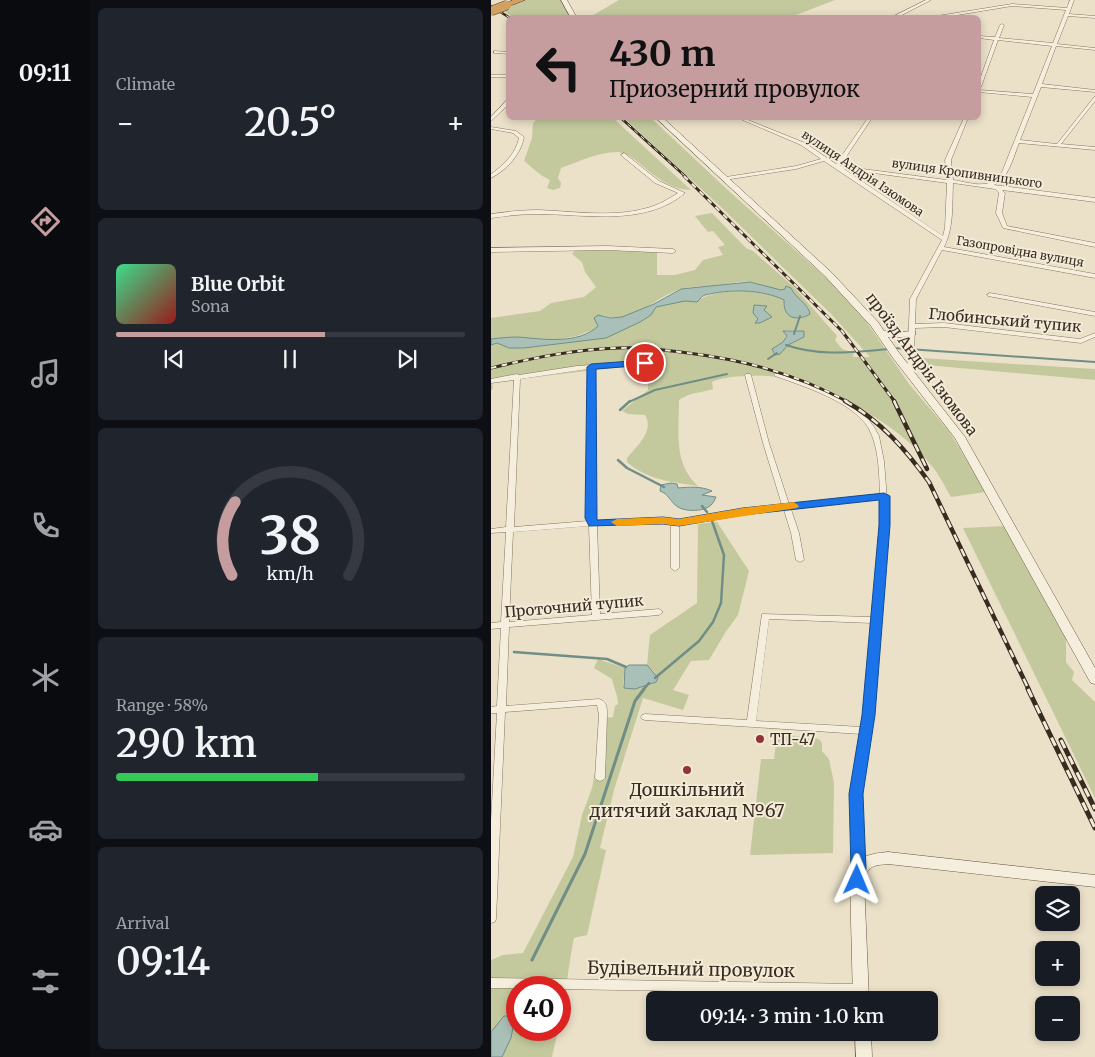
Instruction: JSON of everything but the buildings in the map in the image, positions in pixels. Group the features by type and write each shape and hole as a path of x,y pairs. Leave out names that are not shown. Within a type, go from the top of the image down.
{"highway":[{"path":"491,11 521,0"}],"street":[{"path":"563,0 572,15"},
{"path":"898,15 929,0"},
{"path":"1013,6 1015,0"},
{"path":"985,186 993,185 1001,179 1005,172 1072,0"},
{"path":"948,15 1013,6 1069,9"},
{"path":"1066,15 1095,17"},
{"path":"981,83 1002,25"},
{"path":"981,37 1095,49"},
{"path":"496,52 506,53"},
{"path":"491,76 506,76"},
{"path":"1039,85 1095,91"},
{"path":"981,89 1035,96"},
{"path":"1058,145 1095,98"},
{"path":"491,120 506,105"},
{"name":"проїзд Андрія Ізюмова","path":"661,120 853,298 960,438 1095,680"},
{"name":"вулиця Андрія Ізюмова","path":"745,120 796,140 945,240"},
{"path":"837,167 869,120"},
{"path":"910,374 913,299 945,240 950,181 948,160 965,120"},
{"path":"491,128 515,132 522,136 520,145 515,153 503,167 491,176"},
{"path":"1017,141 1095,150"},
{"path":"491,216 539,212 627,213 665,204 682,193 657,182 624,155"},
{"path":"726,179 796,167 825,159"},
{"name":"вулиця Кропивницького","path":"837,167 1095,200"},
{"path":"997,188 1002,194 999,212 1005,226 1095,245"},
{"path":"491,250 607,248 673,251"},
{"name":"Газопровідна вулиця","path":"941,248 1095,276"},
{"path":"990,296 1095,314"},
{"name":"Глобинський тупик","path":"912,333 944,325 1081,341 1095,335"},
{"path":"883,337 912,333"},
{"path":"491,380 591,367 645,363"},
{"path":"591,367 591,518 593,523 596,618"},
{"path":"748,375 795,533 800,560"},
{"path":"777,375 838,400 866,420 874,432 878,447 884,496 885,525 866,731 856,794 861,991"},
{"path":"491,919 496,710 504,645 517,376"},
{"path":"491,531 593,523 663,520 679,522 884,496"},
{"path":"675,568 675,526 679,522"},
{"name":"Проточний тупик","path":"491,626 659,612"},
{"path":"751,722 765,616 876,620"},
{"path":"496,710 599,702 602,705 603,715 600,778"},
{"path":"645,717 751,722 866,731"},
{"path":"859,869 865,862 888,858 1095,881"},
{"name":"Будівельний провулок","path":"491,983 760,991"},
{"path":"863,1041 864,1057"}],"green space":[{"path":"526,0 561,0 570,15 509,15 501,9"},
{"path":"619,0 835,0 796,15 593,15"},
{"path":"536,120 615,120 691,190 668,184 632,158 624,153 617,152 595,155 561,168 558,178 561,183 560,188 553,190 547,188 550,180 539,174 524,161 532,138 533,123"},
{"path":"626,120 653,120 731,193 830,281 866,321 909,384 949,431 986,492 951,497 937,472 920,453 895,431 854,404 825,388 808,388 781,378 756,376 726,378 712,382 713,389 691,394 679,400 678,435 681,457 684,468 698,486 651,476 627,462 627,458 639,444 648,427 645,415 628,414 622,411 648,390 647,364 519,379 519,375 492,381 493,389 491,390 491,345 497,343 509,348 524,348 606,338 640,322 651,315 656,307 685,301 697,302 704,297 724,292 759,293 777,297 800,318 808,316 809,308 793,294 791,288 786,286 786,289 782,290 752,282 733,282 680,289 633,314 623,317 603,315 595,329 577,336 555,340 517,337 491,339 491,318 540,311 551,303 584,297 596,287 585,272 582,262 572,254 575,250 657,252 657,275 675,275 695,270 703,260 723,255 718,247 725,245 713,231 708,232 695,216 712,213 746,248 753,251 794,287 837,336 835,340 842,349 854,353 853,357 870,357 832,315 722,208","holes":["788,330 801,331 803,338 788,345 786,348 774,347 783,342 787,334 784,332"]},
{"path":"921,358 1095,369 1095,380 926,365 919,360"},
{"path":"717,522 749,571 738,615 709,660 691,661 673,690 689,695 683,710 643,698 614,790 600,848 606,850 587,935 574,938 568,976 506,976 506,1041 556,1041 552,1057 502,1057 503,1054 493,1030 491,1032 491,960 503,955 523,953 573,857 582,815 592,788 605,718 613,717 615,706 618,704 612,679 594,668 598,659 625,668 624,688 651,684 655,673 647,665 650,635 697,603 698,524"},
{"path":"1005,526 1066,638 1066,662 1074,672 1072,680 1095,702 1095,798 963,528"},
{"path":"777,736 814,737 820,740 822,744 822,751 829,759 834,783 833,853 750,855 761,759 774,759"}],"water":[{"path":"750,282 781,290 785,289 786,286 791,288 807,307 810,314 800,318 789,316 784,307 784,300 775,296 745,291 724,292 704,295 697,302 685,301 656,307 651,315 640,322 606,338 524,348 509,348 497,343 491,345 491,339 498,338 560,339 581,336 598,326 594,318 598,315 611,318 622,317 654,304 681,289"},
{"path":"754,305 767,306 764,310 772,317 760,323 755,323 758,319 753,313"},
{"path":"783,331 804,331 804,337 788,345 780,354 775,355 772,349 783,342 787,336"},
{"path":"677,484 678,488 695,487 708,489 712,491 702,495 716,497 712,504 705,509 681,509 660,491 661,485"},
{"path":"629,665 647,665 658,678 656,682 635,689 624,688 625,668"},
{"path":"506,1016 506,1041 510,1041 502,1057 491,1057 491,1032"}],"waterway":[{"path":"794,334 800,316"},
{"path":"786,345 799,349 824,352 889,349"},
{"path":"894,348 1095,362"},
{"path":"768,359 777,353"},
{"path":"629,402 655,390 727,374"},
{"path":"620,410 630,401"},
{"path":"618,460 627,468 664,487"},
{"path":"702,506 707,512"},
{"path":"655,678 699,641 713,622 721,603 724,555 712,521"},
{"path":"514,652 607,659 626,667"},
{"path":"643,690 649,683"},
{"path":"532,960 585,854 635,701 644,689"}],"railway":[{"path":"491,6 506,15"},
{"path":"623,120 686,177"},
{"path":"684,176 842,331 895,402"},
{"path":"491,368 587,350 653,349 709,356 750,364 790,376 848,402"},
{"path":"845,401 870,418 892,437 929,482 1029,690"},
{"path":"894,401 927,469"},
{"path":"1028,689 1095,828"},
{"path":"1061,740 1095,809"}],"slow traffic":[{"path":"617,522 663,520 679,522 794,506"}],"place":[{"name":"ТП-47","path":"760,739"},
{"name":"Дошкільний дитячий заклад №67","path":"687,770"}],"route":[{"path":"645,363 591,367 591,518 593,523 663,520 679,522 743,512 884,496 885,525 868,715 856,794 859,869 857,880"}]}
